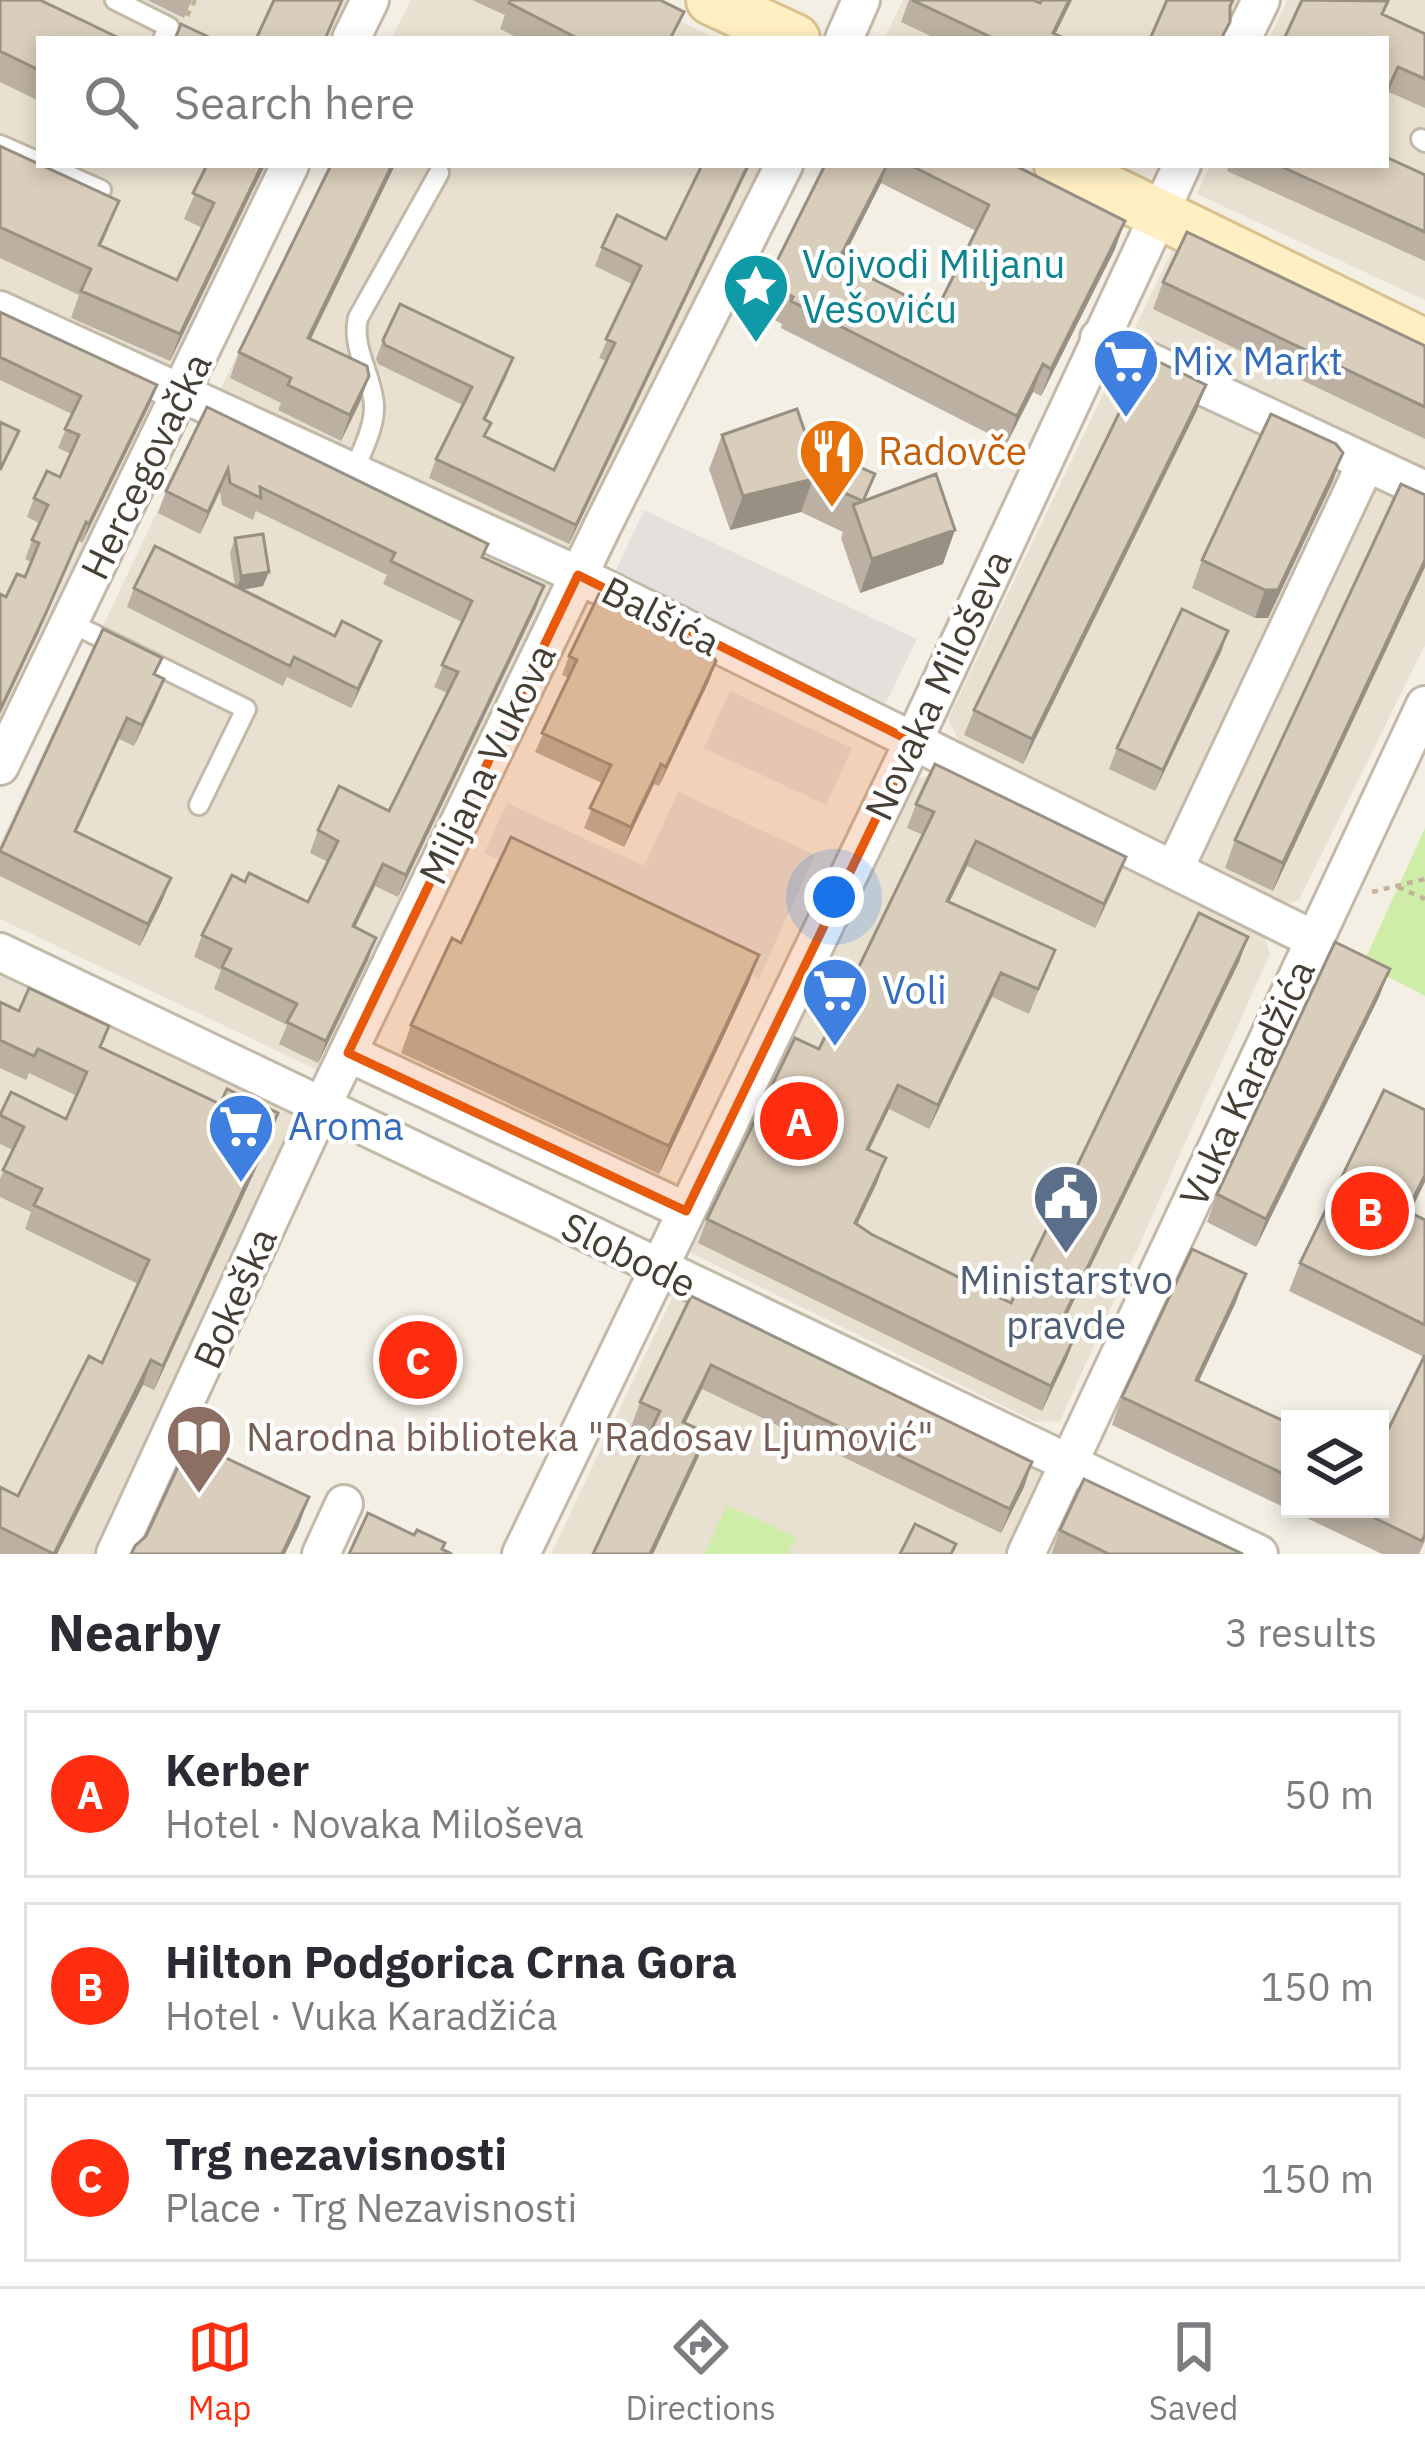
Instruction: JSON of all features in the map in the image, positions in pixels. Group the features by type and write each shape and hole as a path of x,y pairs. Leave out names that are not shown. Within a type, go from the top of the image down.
{"main road":[{"path":"711,0 789,36"},
{"path":"1065,168 1425,344"}],"street":[{"path":"352,36 370,0"},
{"path":"845,36 861,0"},
{"path":"1243,36 1261,0"},
{"name":"Hercegovačka","path":"0,766 289,168"},
{"name":"Miljana Vukova","path":"315,1120 578,574 782,168"},
{"name":"Novaka Miloševa","path":"520,1554 913,742 1181,168"},
{"name":"Balšića","path":"0,310 578,574 1315,940"},
{"path":"1099,338 1425,490"},
{"path":"1174,870 1366,463"},
{"name":"Vuka Karadžića","path":"1026,1554 1425,705"},
{"name":"Slobode","path":"0,952 315,1120 659,1268 1259,1554"},
{"path":"348,1053 686,1211"},
{"name":"Bokeška","path":"115,1554 315,1120"},
{"path":"321,1554 344,1504"}],"lane":[{"path":"115,0 169,27 164,36"},
{"path":"0,145 36,161"},
{"path":"51,168 101,190"},
{"path":"354,471 374,405 355,333 358,319 439,173"},
{"path":"70,622 246,710 199,805"}],"path":[{"path":"1425,879 1398,887 1425,899"}],"highlighted area":[{"path":"578,575 913,742 686,1211 348,1053"}],"shaded area":[{"path":"0,0 361,0 343,36 36,36 36,168 281,168 180,379 0,296"},
{"path":"411,0 634,0 712,36 393,36"},
{"path":"903,0 1251,0 1233,36 885,36"},
{"path":"1287,0 1425,0 1425,300 1197,194 1209,168 1389,168 1389,36 1270,36"},
{"path":"329,168 767,168 582,556 220,390"},
{"path":"1175,244 1425,363 1425,645 1299,900 1279,907 960,743 948,719"},
{"path":"0,319 177,399 0,774"},
{"path":"203,415 567,591 334,1078 0,919 0,843"},
{"path":"644,510 917,639 886,703 614,574"},
{"path":"730,691 852,748 826,805 704,748"},
{"path":"934,773 1263,934 1270,954 1060,1421 1036,1422 691,1253 688,1236 918,779"},
{"path":"678,792 815,855 759,979 484,853 507,803 644,866"},
{"path":"0,966 307,1112 99,1554 0,1554"},
{"path":"675,1292 1048,1469 1009,1554 551,1554"}],"green space":[{"path":"1425,828 1425,996 1363,964"},
{"path":"727,1505 796,1537 787,1554 704,1554"}],"water":[{"path":"411,1343 428,1350 435,1367 428,1384 411,1391 394,1384 387,1367 394,1350"}],"building":[{"path":"0,0 40,0 115,36 36,36 36,69 0,51"},
{"path":"274,0 342,0 326,36 257,36"},
{"path":"660,0 684,12 672,36 573,36 509,3"},
{"path":"912,0 1069,0 1053,33 1060,36 989,36"},
{"path":"1167,0 1233,0 1223,36 1151,36"},
{"path":"1302,0 1388,1 1382,14 1425,34 1425,79 1398,67 1389,86 1389,36 1285,36"},
{"path":"181,24 207,36 176,36"},
{"path":"0,146 36,163 36,168 48,168 119,201 99,245 177,280 214,203 193,193 206,168 261,168 180,334 81,291 91,269 0,227"},
{"path":"1389,158 1425,175 1425,232 1285,168 1389,168"},
{"path":"330,168 391,168 308,338 367,366 369,376 350,415 288,385 291,378 239,352"},
{"path":"701,168 747,168 576,525 436,459 472,387 385,345 400,304 513,358 484,419 491,423 484,436 554,470 615,343 606,339 641,266 602,247 617,215 666,239"},
{"path":"824,168 885,168 838,261 936,311 989,205 916,168 1020,168 1125,221 1051,369 1043,364 1017,416 791,301 793,297 766,283"},
{"path":"1187,232 1425,346 1425,407 1163,282"},
{"path":"0,312 157,385 89,524 86,522 0,710 0,594 6,597 17,574 25,577 39,543 32,540 48,505 34,498 47,471 60,477 79,435 65,429 81,396 0,357"},
{"path":"1147,356 1206,385 1032,739 974,710"},
{"path":"207,407 488,544 482,557 544,586 406,875 383,864 353,926 376,938 326,1041 287,1022 297,1004 222,967 231,949 202,935 232,875 245,882 249,873 308,902 338,841 318,830 339,786 389,811 458,672 442,665 472,601 391,561 395,553 260,487 261,498 230,483 228,469 208,512 166,491"},
{"path":"797,409 809,444 875,474 863,501 813,479 743,496 722,435"},
{"path":"1271,414 1336,444 1343,453 1278,590 1265,590 1202,560"},
{"path":"0,422 19,431 0,470"},
{"path":"936,474 955,530 872,559 853,505"},
{"path":"1401,484 1425,495 1425,560 1283,863 1235,840"},
{"path":"263,534 269,572 241,576 235,538"},
{"path":"155,546 335,636 342,621 381,641 358,689 294,657 290,666 134,588"},
{"path":"599,594 708,648 716,661 666,767 661,764 631,827 590,808 611,765 542,733 577,660 569,656"},
{"path":"1182,609 1228,631 1163,770 1117,748"},
{"path":"103,629 162,658 154,674 164,679 142,725 127,718 75,831 171,878 148,924 0,851"},
{"path":"935,764 1126,857 1104,904 976,841 947,901 1055,950 1038,989 1001,973 938,1105 898,1085 867,1149 886,1158 855,1223 871,1234 1011,1303 1199,913 1248,937 1059,1326 1076,1334 1051,1386 707,1219 795,1038 819,1049 934,812 916,804"},
{"path":"511,837 759,955 669,1146 411,1025 452,938 461,943"},
{"path":"1335,942 1390,969 1266,1219 1217,1194"},
{"path":"29,988 109,1026 100,1047 220,1104 227,1089 278,1113 163,1366 151,1360 54,1554 0,1527 0,1487 18,1496 89,1356 102,1363 149,1260 34,1205 42,1189 3,1170 24,1127 0,1115 11,1092 66,1119 87,1072 38,1049 34,1056 0,1040 0,1002 19,1011"},
{"path":"1384,1090 1425,1110 1425,1175 1407,1211 1425,1220 1425,1325 1300,1263"},
{"path":"1192,1249 1246,1274 1196,1380 1281,1420 1281,1473 1122,1397"},
{"path":"691,1296 1032,1462 1010,1509 711,1365 683,1422 707,1433 650,1554 593,1554 660,1411 640,1402"},
{"path":"1425,1355 1422,1541 1375,1518 1389,1518 1389,1428"},
{"name":"Narodna biblioteka \"Radosav Ljumović\"","path":"190,1441 309,1497 282,1554 131,1554 146,1536"},
{"path":"1084,1479 1243,1554 1109,1554 1060,1530"},
{"path":"368,1513 414,1535 417,1530 445,1543 442,1549 452,1554 349,1554"},
{"path":"915,1524 956,1544 951,1554 900,1554"}],"place":[{"name":"Vojvodi Miljanu Vešoviću","path":"756,345"},
{"name":"Mix Markt","path":"1126,420"},
{"name":"Radovče","path":"832,510"},
{"name":"Voli","path":"835,1049"},
{"name":"Kerber","path":"799,1121"},
{"name":"Aroma","path":"241,1185"},
{"name":"Hilton Podgorica Crna Gora","path":"1370,1211"},
{"name":"Ministarstvo pravde","path":"1066,1256"},
{"name":"Trg nezavisnosti","path":"418,1360"},
{"name":"Narodna biblioteka \"Radosav Ljumović\"","path":"199,1496"}]}
